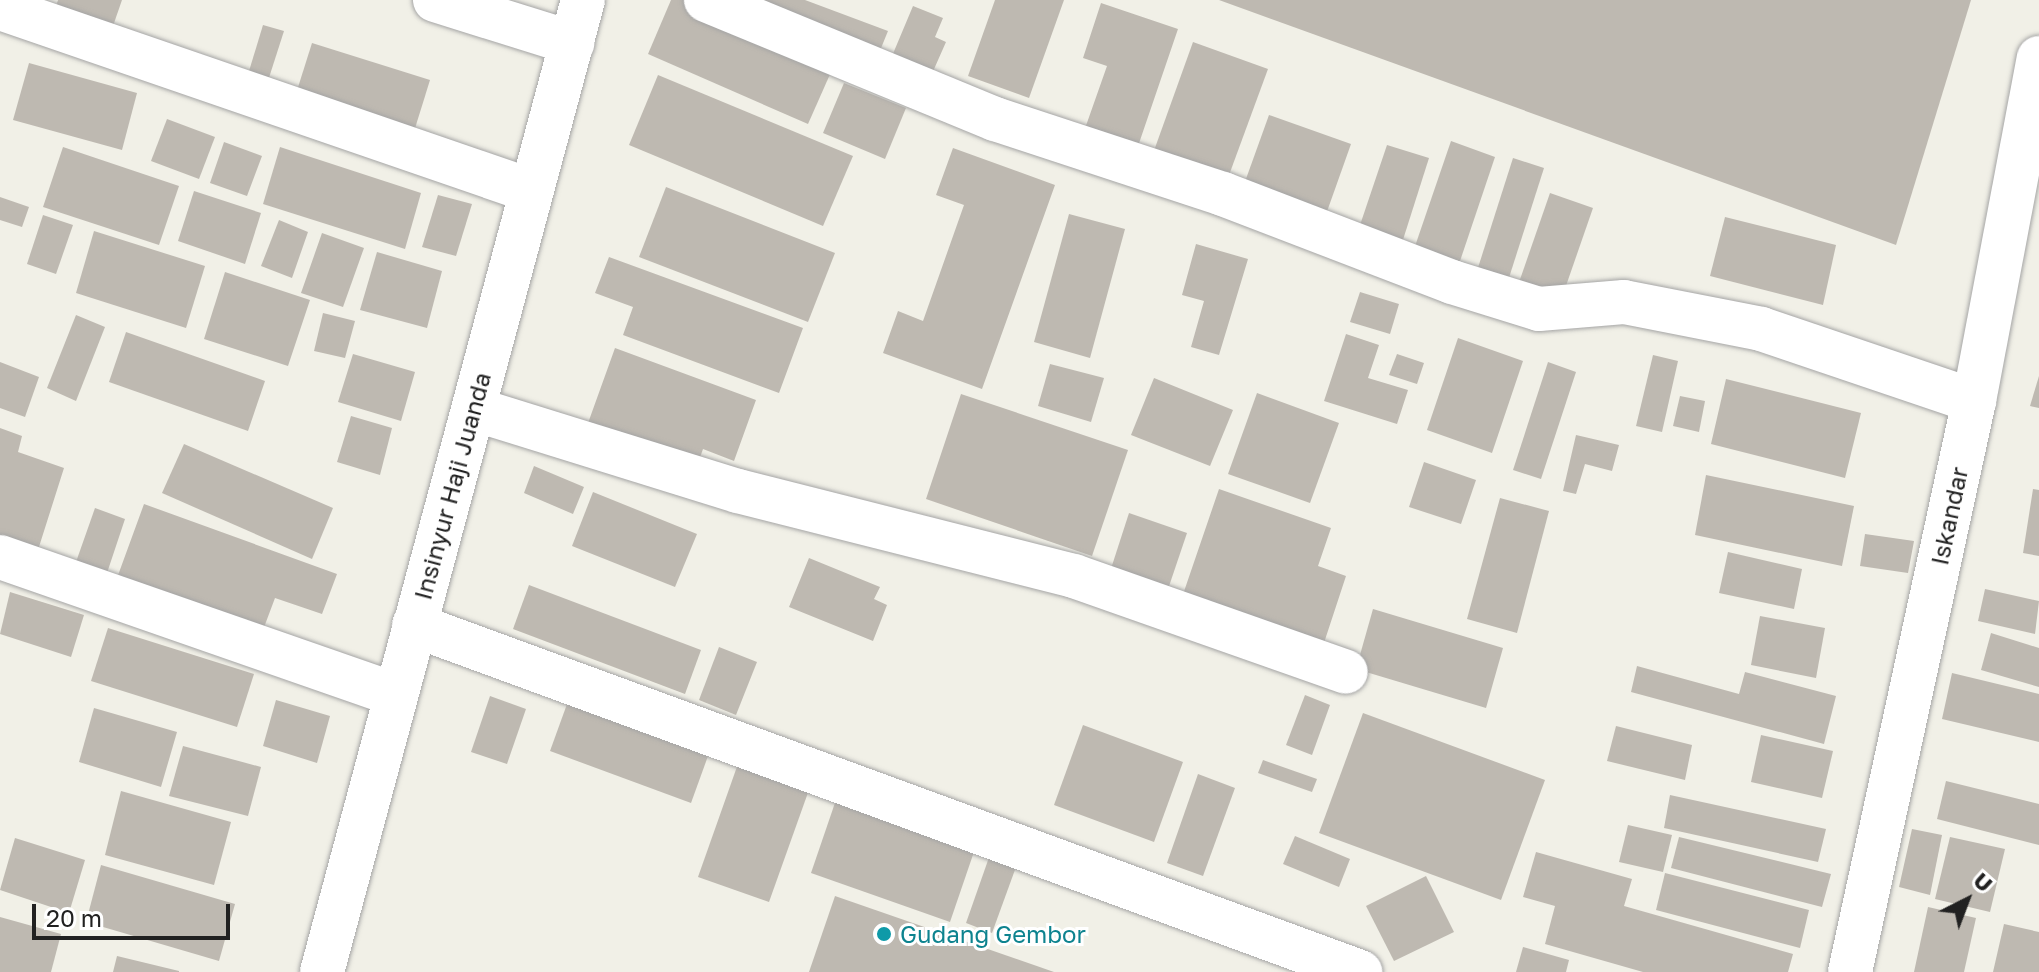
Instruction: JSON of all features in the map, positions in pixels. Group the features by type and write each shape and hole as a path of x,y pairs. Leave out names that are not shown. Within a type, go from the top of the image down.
{"street":[{"path":"435,0 572,43"},
{"name":"Insinyur Haji Juanda","path":"322,972 474,409 529,190 583,0"},
{"path":"706,0 995,119 1223,194 1452,282 1539,309 1624,302 1761,329 1974,401"},
{"path":"0,8 529,190"},
{"name":"Iskandar","path":"1850,972 1974,401 2039,58"},
{"path":"474,409 738,491 1074,576 1346,672"},
{"path":"0,557 396,695"},
{"path":"414,625 1203,909 1360,972"}],"building":[{"path":"58,0 122,0 113,26 56,6"},
{"path":"671,0 693,0 835,63 808,124 648,54"},
{"path":"725,0 805,0 888,31 877,58"},
{"path":"995,0 1064,0 1029,98 968,76"},
{"path":"1219,0 1971,0 1896,245"},
{"path":"1101,3 1178,29 1135,155 1082,137 1107,66 1083,58"},
{"path":"913,6 943,18 935,37 946,42 927,85 887,68"},
{"path":"263,25 284,31 266,87 246,81"},
{"path":"1193,42 1268,69 1225,186 1151,159"},
{"path":"312,43 430,80 412,138 294,100"},
{"path":"29,63 137,93 122,150 13,120"},
{"path":"658,75 853,156 823,226 629,145"},
{"path":"844,83 906,108 885,159 823,133"},
{"path":"1269,115 1351,144 1324,220 1242,190"},
{"path":"167,119 215,137 199,179 151,161"},
{"path":"1451,141 1495,157 1457,270 1412,255"},
{"path":"224,142 262,156 247,196 210,183"},
{"path":"1387,145 1429,158 1401,246 1358,231"},
{"path":"63,147 179,186 159,245 43,207"},
{"path":"280,147 421,193 405,249 263,204"},
{"path":"953,148 1055,185 982,389 883,353 898,311 923,321 964,205 936,195"},
{"path":"1513,158 1544,168 1507,284 1476,274"},
{"path":"666,187 835,253 808,322 639,257"},
{"path":"194,191 261,213 245,264 178,241"},
{"path":"1550,193 1593,208 1559,306 1516,291"},
{"path":"438,195 472,204 456,256 422,247"},
{"path":"0,197 29,207 22,227 0,220"},
{"path":"1069,214 1125,229 1090,358 1034,342"},
{"path":"43,215 73,225 56,274 27,264"},
{"path":"1725,217 1836,245 1823,305 1710,276"},
{"path":"279,220 308,232 292,278 261,266"},
{"path":"94,231 205,266 186,328 76,293"},
{"path":"322,233 364,248 343,307 301,293"},
{"path":"1196,244 1248,259 1219,355 1191,347 1204,301 1182,295"},
{"path":"377,252 442,271 427,328 360,310"},
{"path":"609,257 803,328 779,393 623,335 633,307 595,293"},
{"path":"225,272 310,300 288,366 204,339"},
{"path":"1360,292 1399,304 1390,334 1350,322"},
{"path":"323,313 355,321 345,358 314,351"},
{"path":"76,315 105,327 76,401 47,388"},
{"path":"126,332 265,381 248,431 109,382"},
{"path":"1346,334 1379,345 1368,378 1408,390 1397,424 1324,401"},
{"path":"1458,338 1523,361 1492,453 1427,430"},
{"path":"615,348 756,400 734,461 703,449 693,477 583,437"},
{"path":"353,354 415,372 401,421 338,402"},
{"path":"1397,354 1424,363 1417,384 1389,375"},
{"path":"1653,355 1678,361 1662,432 1636,426"},
{"path":"0,362 39,377 25,417 0,408"},
{"path":"1548,362 1576,372 1541,479 1513,470"},
{"path":"1050,364 1104,378 1091,422 1038,406"},
{"path":"2039,376 2039,408 2030,406"},
{"path":"1154,378 1233,410 1210,466 1131,435"},
{"path":"1726,379 1861,413 1845,478 1711,444"},
{"path":"1257,393 1339,423 1310,503 1228,474"},
{"path":"961,394 1128,450 1092,556 926,499"},
{"path":"1680,396 1705,401 1699,432 1673,426"},
{"path":"351,416 392,428 380,475 337,462"},
{"path":"0,428 22,436 18,452 64,468 38,550 0,538"},
{"path":"1576,435 1619,445 1612,471 1585,464 1576,494 1563,491"},
{"path":"184,444 333,508 312,559 162,493"},
{"path":"1424,462 1476,480 1461,524 1409,507"},
{"path":"534,466 584,487 573,514 524,493"},
{"path":"1706,475 1854,506 1842,566 1695,535"},
{"path":"1219,489 1331,528 1318,566 1346,576 1319,658 1178,609"},
{"path":"2033,489 2039,490 2039,556 2023,553"},
{"path":"593,492 697,534 675,587 572,546"},
{"path":"1500,498 1549,511 1517,633 1467,619"},
{"path":"144,504 337,574 322,614 275,598 263,630 117,578"},
{"path":"95,508 125,519 107,573 76,562"},
{"path":"1129,513 1187,533 1164,601 1107,581"},
{"path":"1865,534 1914,541 1908,573 1860,566"},
{"path":"1728,552 1802,569 1794,609 1719,593"},
{"path":"809,558 880,587 874,599 887,605 873,641 789,607"},
{"path":"529,585 701,650 685,694 513,629"},
{"path":"1985,589 2039,601 2035,634 1978,621"},
{"path":"10,592 84,615 71,657 0,634"},
{"path":"1373,609 1503,648 1486,708 1356,669"},
{"path":"1760,616 1825,628 1816,678 1751,665"},
{"path":"108,628 254,674 237,727 91,681"},
{"path":"1991,633 2039,648 2039,687 1981,670"},
{"path":"719,647 757,662 736,715 699,700"},
{"path":"1637,666 1739,694 1745,672 1836,696 1824,744 1631,692"},
{"path":"1952,673 2039,694 2039,742 1942,719"},
{"path":"571,693 712,745 691,803 550,751"},
{"path":"1305,695 1330,705 1312,755 1286,745"},
{"path":"490,696 526,709 507,764 471,752"},
{"path":"276,700 330,716 317,763 263,746"},
{"path":"94,708 177,732 161,787 79,762"},
{"path":"1363,713 1545,780 1501,900 1319,833"},
{"path":"1083,725 1183,762 1154,842 1054,805"},
{"path":"1616,726 1692,745 1685,780 1607,761"},
{"path":"1761,735 1833,751 1822,798 1751,782"},
{"path":"183,746 261,767 248,816 169,796"},
{"path":"1263,760 1317,779 1312,792 1258,773"},
{"path":"739,761 810,787 769,902 698,877"},
{"path":"1198,774 1235,788 1203,876 1167,863"},
{"path":"1946,781 2039,804 2039,845 1937,819"},
{"path":"121,791 231,822 214,885 105,855"},
{"path":"838,794 977,843 950,922 811,873"},
{"path":"1670,795 1826,829 1818,862 1664,828"},
{"path":"1628,825 1672,835 1663,872 1619,862"},
{"path":"1912,829 1942,835 1930,895 1899,887"},
{"path":"1295,836 1350,859 1339,887 1283,864"},
{"path":"1679,837 1831,874 1822,907 1671,868"},
{"path":"1950,837 2005,849 1990,912 1935,899"},
{"path":"15,838 85,860 69,913 0,890"},
{"path":"993,846 1020,856 992,933 966,923"},
{"path":"1536,852 1632,879 1624,906 1793,954 1788,972 1643,972 1545,944 1555,906 1523,897"},
{"path":"101,865 235,904 219,961 86,922"},
{"path":"1665,873 1809,910 1800,948 1656,910"},
{"path":"1426,876 1454,932 1394,961 1366,906"},
{"name":"Gudang Gembor","path":"835,896 1054,972 809,972"},
{"path":"1928,907 1976,918 1964,972 1914,972"},
{"path":"0,917 61,934 51,972 0,972"},
{"path":"2004,924 2039,932 2039,972 1993,972"},
{"path":"1523,947 1569,960 1566,972 1516,972"},
{"path":"117,956 179,971 179,972 113,972"}],"place":[{"name":"Gudang Gembor","path":"884,934"}]}
